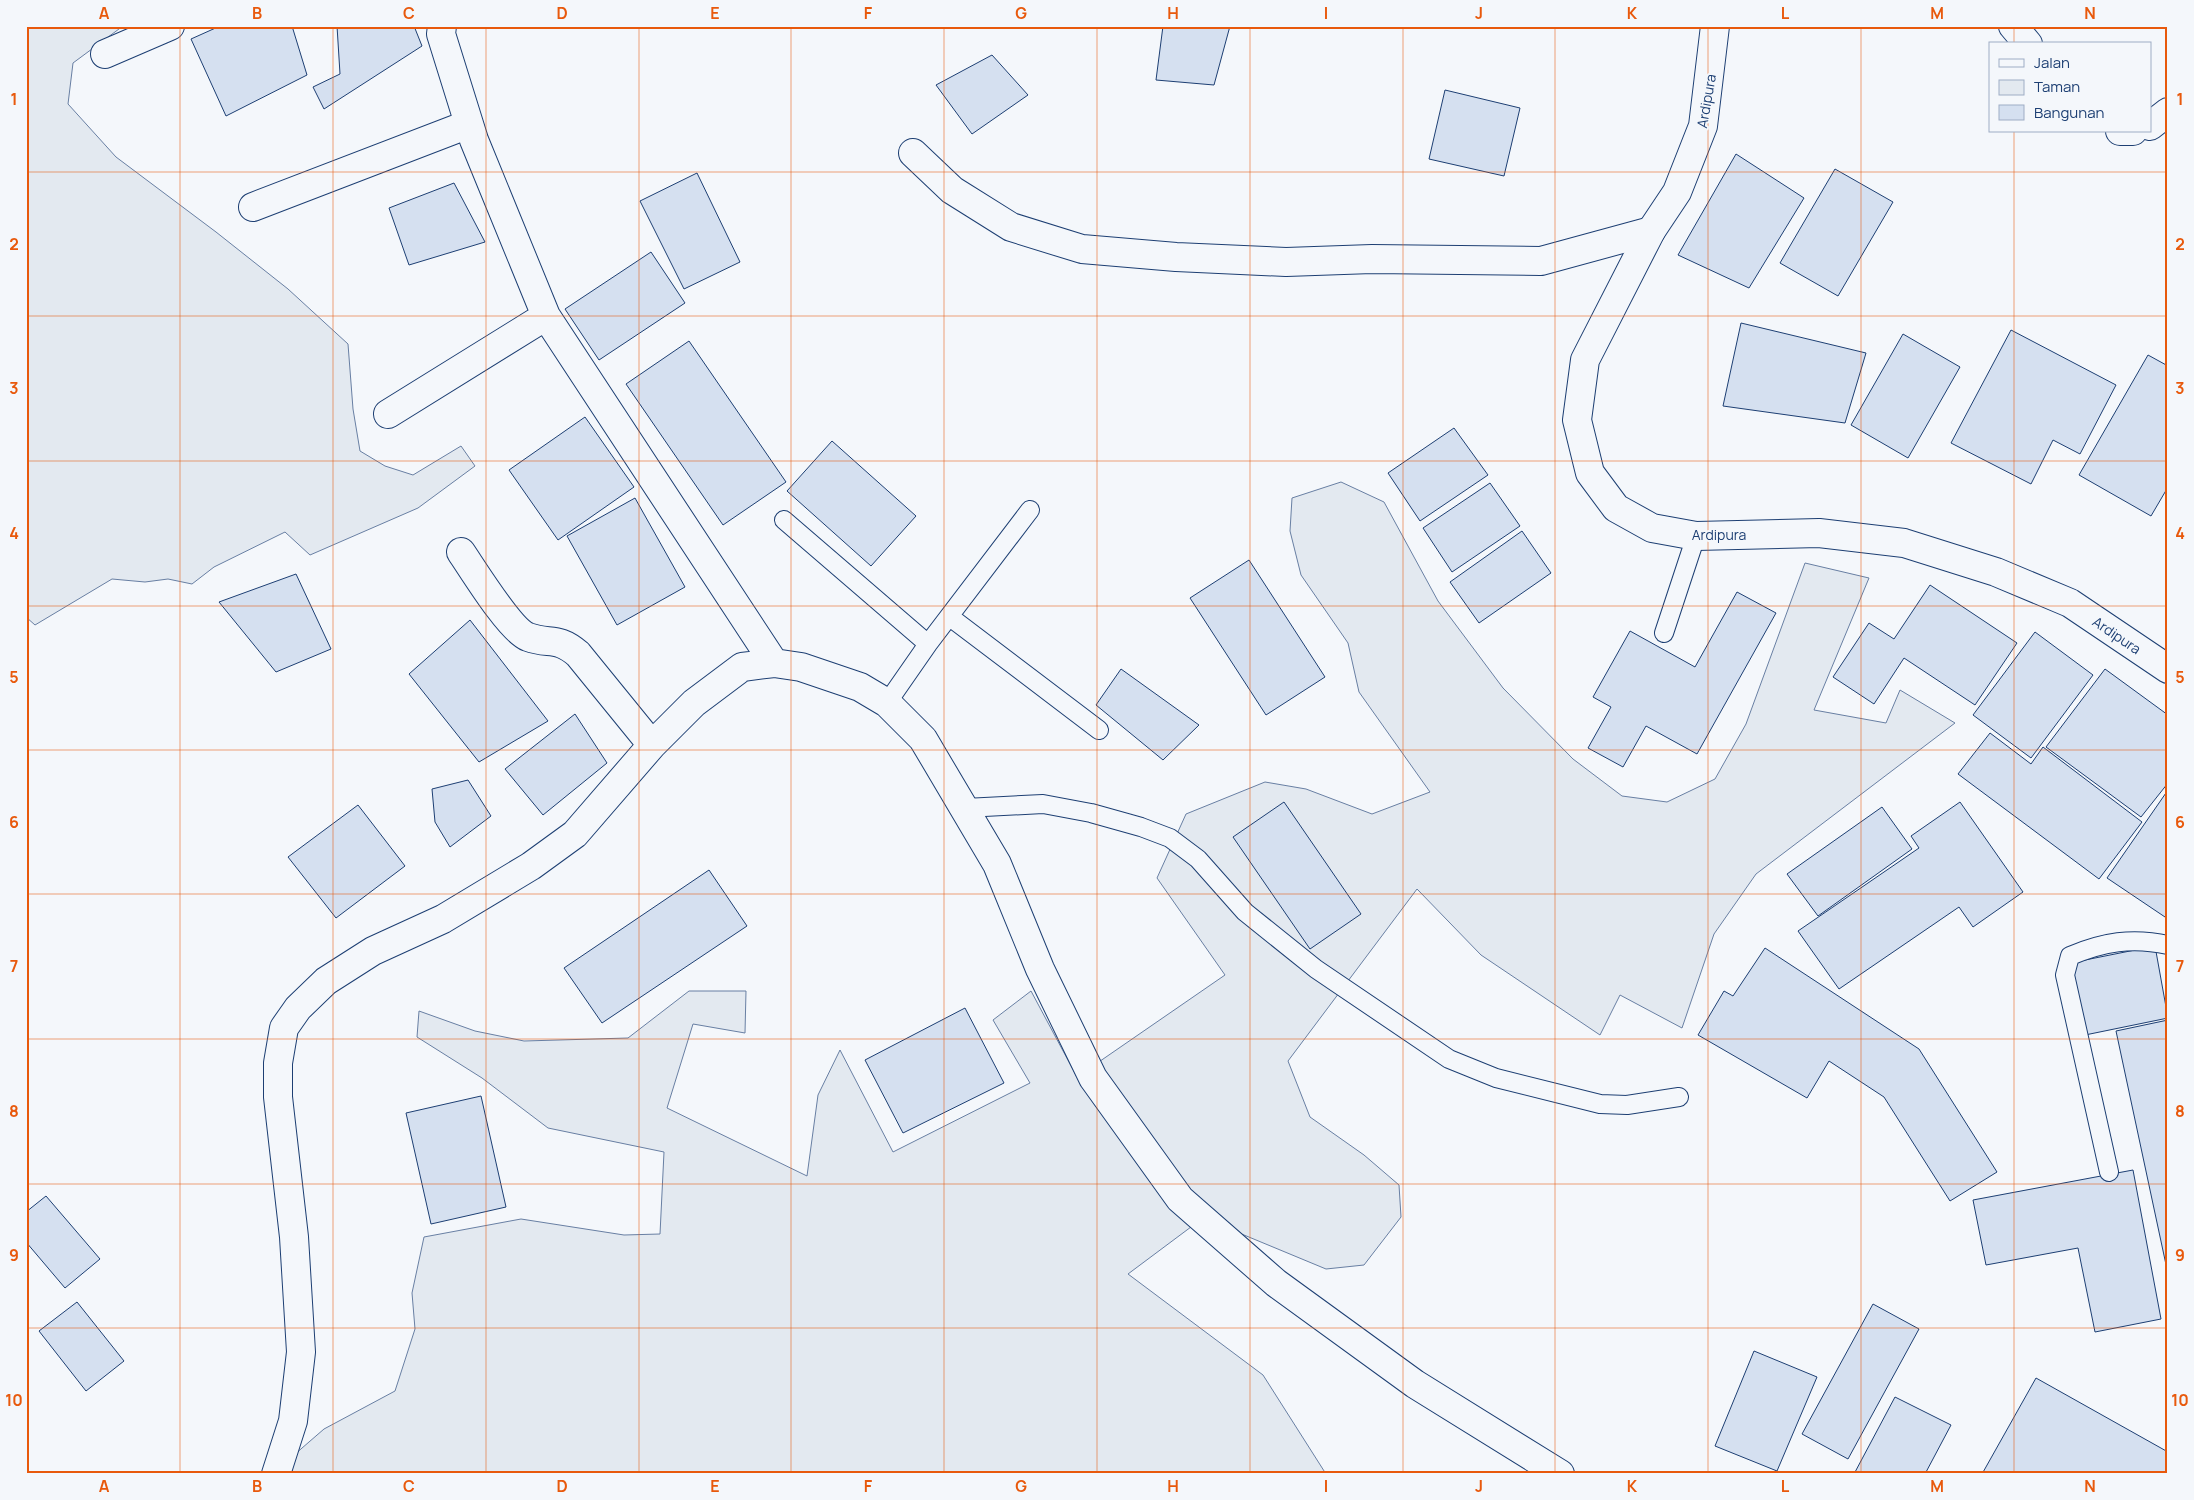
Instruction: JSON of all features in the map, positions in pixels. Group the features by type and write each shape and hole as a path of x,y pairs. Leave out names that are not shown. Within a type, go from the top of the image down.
{"street":[{"path":"105,54 170,26"},
{"path":"442,26 441,34 469,124 546,316 774,663"},
{"name":"Ardipura","path":"1715,26 1704,126 1677,192 1651,231 1585,360 1577,420 1590,473 1616,508 1652,528 1696,536 1819,533 1904,543 1996,572 2070,604 2168,669"},
{"path":"2013,26 2026,42"},
{"path":"2152,124 2168,112"},
{"path":"253,207 469,124"},
{"path":"913,153 952,190 1011,227 1082,249 1176,257 1286,262 1372,259 1540,261 1651,231"},
{"path":"388,414 546,316"},
{"path":"462,552 508,618 527,637 559,642 578,654 652,746"},
{"path":"276,1474 294,1421 301,1352 294,1236 278,1097 278,1063 284,1028 298,1008 326,981 373,951 443,919 531,866 575,834 652,746 694,703 742,667 774,663 801,667 860,687 887,703 923,739 997,864 1040,969 1093,1078 1180,1199 1276,1283 1415,1384 1560,1474"}],"lane":[{"path":"887,703 928,644 1030,510"},
{"path":"784,520 928,644"},
{"path":"1664,634 1696,536"},
{"path":"950,617 1100,730"},
{"path":"965,808 1044,804 1091,813 1141,827 1170,838 1198,859 1245,912 1316,969 1449,1059 1496,1078 1600,1104 1627,1105 1679,1097"},
{"path":"2109,1172 2065,975 2070,956 2097,945 2122,941 2151,941 2168,946"}],"green space":[{"path":"26,26 123,26 73,63 68,104 116,157 288,289 348,344 353,409 360,451 385,466 413,475 461,446 475,466 418,508 310,555 285,532 214,567 192,584 168,579 145,582 112,579 35,625 26,617"},
{"path":"1341,482 1384,502 1438,601 1503,688 1573,759 1622,796 1667,802 1715,779 1746,724 1805,563 1869,578 1814,710 1886,723 1900,690 1955,723 1756,874 1714,934 1682,1028 1620,995 1600,1035 1481,955 1417,889 1288,1061 1310,1117 1364,1155 1399,1185 1401,1217 1364,1265 1326,1269 1203,1218 1128,1274 1263,1375 1326,1474 272,1474 324,1429 395,1391 415,1329 412,1293 424,1237 521,1219 624,1235 660,1234 664,1152 548,1128 482,1078 417,1037 419,1011 475,1031 524,1041 628,1038 689,991 746,991 745,1033 693,1024 667,1108 807,1176 818,1095 840,1050 893,1152 1030,1083 993,1020 1031,991 1077,1077 1225,975 1157,878 1186,814 1265,782 1306,789 1372,814 1430,792 1359,692 1348,643 1301,575 1290,531 1292,498"}],"building":[{"path":"220,26 292,26 307,75 226,116 191,39"},
{"path":"337,26 414,26 422,46 324,109 313,87 340,74"},
{"path":"1163,26 1230,26 1214,85 1156,80"},
{"path":"992,55 1028,95 972,134 936,85"},
{"path":"1445,90 1520,108 1504,176 1429,159"},
{"path":"1736,154 1804,198 1749,288 1678,255"},
{"path":"1835,169 1893,202 1838,296 1780,263"},
{"path":"697,173 740,262 684,289 640,201"},
{"path":"454,183 485,242 409,265 389,208"},
{"path":"651,252 685,303 599,360 565,309"},
{"path":"1741,323 1866,353 1845,423 1723,406"},
{"path":"2011,330 2116,385 2080,454 2053,440 2031,484 1951,443"},
{"path":"1903,334 1960,367 1908,458 1851,425"},
{"path":"689,341 786,482 723,525 626,384"},
{"path":"2148,355 2168,366 2168,487 2151,516 2079,475"},
{"path":"585,417 634,487 558,540 509,470"},
{"path":"1454,428 1488,475 1420,521 1388,473"},
{"path":"832,441 916,516 871,566 787,491"},
{"path":"1490,483 1520,526 1452,572 1423,528"},
{"path":"635,498 685,587 617,625 567,536"},
{"path":"1522,531 1551,573 1479,623 1450,582"},
{"path":"1249,560 1325,677 1266,715 1190,598"},
{"path":"296,574 331,649 276,672 219,602"},
{"path":"1930,585 2017,643 1975,705 1904,658 1874,704 1833,677 1869,623 1894,639"},
{"path":"1737,592 1776,613 1697,754 1646,726 1623,767 1588,748 1611,707 1593,697 1630,631 1695,667"},
{"path":"470,620 548,721 479,762 409,674"},
{"path":"2035,632 2093,675 2031,758 1973,715"},
{"path":"1121,669 1199,725 1163,760 1096,705"},
{"path":"2105,669 2168,715 2168,783 2141,817 2046,747"},
{"path":"575,714 607,763 543,815 505,769"},
{"path":"1990,733 2031,764 2043,747 2142,822 2099,879 1958,774"},
{"path":"468,780 491,816 450,847 435,822 432,789"},
{"path":"2168,790 2168,913 2165,917 2107,878"},
{"path":"1284,802 1361,914 1310,949 1233,837"},
{"path":"1960,802 2023,892 1973,927 1959,907 1839,989 1798,931 1919,848 1911,836"},
{"path":"358,805 405,866 336,918 288,857"},
{"path":"1882,807 1912,849 1818,916 1787,874"},
{"path":"709,870 747,926 602,1023 564,968"},
{"path":"2155,946 2168,1018 2085,1035 2070,963"},
{"path":"1765,948 1919,1049 1997,1172 1950,1201 1884,1097 1829,1061 1807,1098 1698,1035 1724,991 1733,996"},
{"path":"965,1008 1004,1083 903,1133 865,1060"},
{"path":"2168,1020 2168,1274 2116,1031"},
{"path":"481,1096 506,1207 431,1224 406,1113"},
{"path":"2133,1170 2161,1319 2095,1332 2078,1248 1986,1265 1973,1200"},
{"path":"46,1196 100,1259 65,1288 26,1242 26,1212"},
{"path":"77,1302 124,1361 86,1391 39,1331"},
{"path":"1873,1304 1919,1329 1848,1459 1802,1434"},
{"path":"1754,1351 1817,1377 1777,1471 1715,1446"},
{"path":"2036,1378 2168,1452 2168,1474 1982,1474"},
{"path":"1895,1397 1951,1425 1925,1474 1854,1474"}]}
